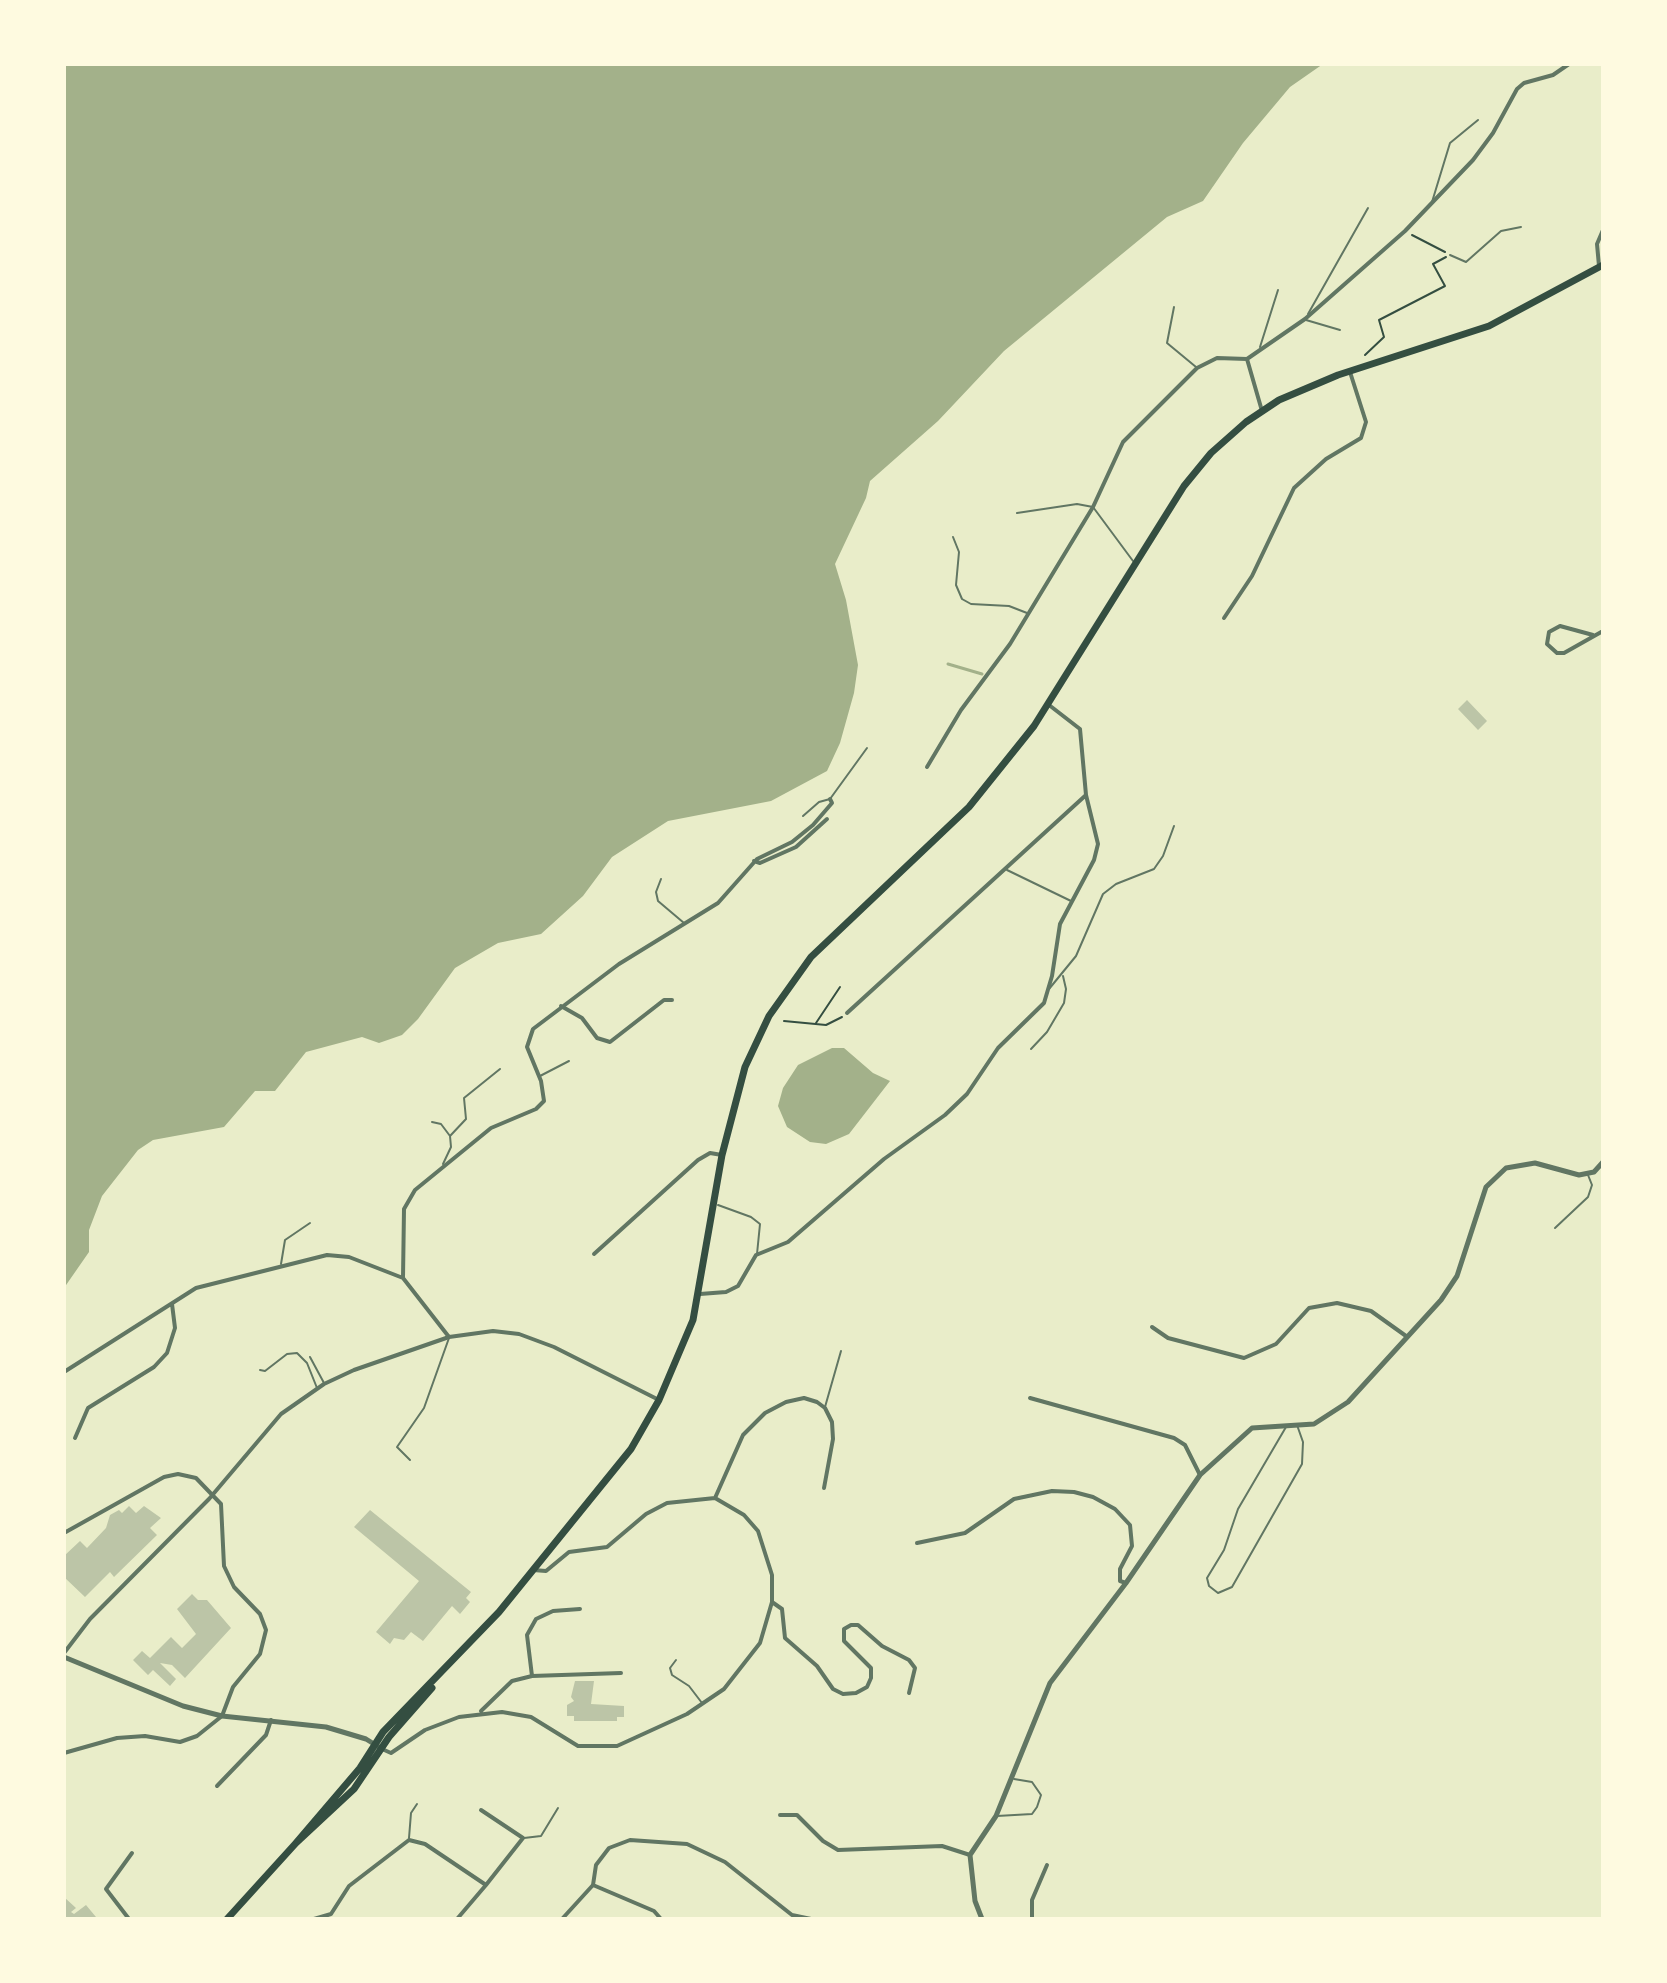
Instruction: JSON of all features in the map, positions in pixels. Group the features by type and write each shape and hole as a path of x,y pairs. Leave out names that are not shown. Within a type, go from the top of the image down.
{"main road":[{"path":"227,1919 533,1570 631,1449 659,1400 685,1342 700,1294 722,1155 745,1067 783,994 844,923 969,807 1048,705 1184,486 1211,453 1279,400 1350,372 1489,326 1601,265"},
{"path":"234,1919 242,1903"}],"street":[{"path":"927,767 961,710 1002,657 1093,507 1123,442 1197,368 1217,358 1247,359 1260,347 1305,319 1405,231 1473,160 1504,115 1517,89 1524,83 1553,75 1569,64"},
{"path":"1601,265 1597,244 1603,230"},
{"path":"1247,359 1262,411"},
{"path":"1224,618 1252,576 1294,488 1326,459 1361,438 1366,422 1350,372"},
{"path":"1593,635 1560,626 1549,632 1547,644 1557,653 1564,653 1603,631"},
{"path":"700,1294 732,1290 742,1281 756,1255 788,1242 884,1159 957,1104 998,1048 1040,1009 1048,990 1060,924 1094,860 1098,844 1086,795 1080,729 1048,705"},
{"path":"847,1013 1086,795"},
{"path":"403,1278 404,1220 408,1199 443,1164 491,1128 542,1104 545,1096 528,1054 527,1041 533,1029 619,964 718,903 754,861 803,834 828,808 830,799"},
{"path":"754,861 760,863 796,847 827,819"},
{"path":"561,1006 582,1018 597,1038 610,1042 664,1000 672,1000"},
{"path":"594,1254 698,1160 710,1153 722,1155"},
{"path":"982,1919 975,1901 970,1855 996,1816 1050,1683 1126,1583 1200,1475 1252,1428 1314,1424 1338,1411 1457,1276 1478,1208 1492,1179 1506,1168 1526,1163 1570,1175 1587,1174 1603,1162"},
{"path":"64,1372 196,1288 327,1255 349,1257 403,1278 449,1337"},
{"path":"1152,1327 1168,1338 1244,1358 1276,1344 1309,1308 1337,1303 1371,1311 1406,1336"},
{"path":"75,1438 88,1408 154,1367 167,1353 175,1328 172,1304"},
{"path":"533,1570 546,1571 569,1552 607,1547 646,1514 667,1503 715,1498 744,1515 758,1531 772,1575 772,1602 760,1643 724,1689 703,1704 632,1741 596,1747 578,1746 531,1717 502,1712 479,1713 425,1730 391,1753 326,1727 222,1716 183,1706 64,1655 90,1619 209,1499 281,1414 324,1384 449,1337 493,1331 519,1334 554,1347 659,1400"},
{"path":"715,1498 743,1435 765,1413 786,1402 804,1398 825,1408 832,1422 833,1439 824,1488"},
{"path":"1030,1398 1174,1438 1185,1445 1200,1475"},
{"path":"64,1533 164,1477 178,1474 196,1478 221,1504 224,1566 234,1587 260,1614 266,1630 264,1646 233,1687 222,1716 197,1736 180,1742 145,1736 117,1738 64,1753"},
{"path":"917,1543 965,1533 1014,1499 1052,1491 1074,1492 1104,1503 1130,1525 1132,1546 1120,1569 1120,1581 1126,1583"},
{"path":"772,1602 782,1609 785,1638 817,1666 833,1689 843,1694 856,1693 867,1687 871,1678 871,1668 844,1641 844,1629 858,1625 882,1646 909,1660 915,1668 909,1693"},
{"path":"532,1676 527,1635 531,1625 544,1613 580,1609"},
{"path":"479,1713 512,1681 532,1676 621,1673"},
{"path":"217,1786 266,1735 271,1720"},
{"path":"457,1919 523,1838 481,1810"},
{"path":"780,1815 797,1815 823,1841 838,1850 942,1846 970,1855"},
{"path":"314,1919 332,1917 349,1886 409,1840 425,1844 486,1885"},
{"path":"562,1919 593,1885 596,1865 609,1848 630,1840 687,1844 725,1862 792,1915 811,1919"},
{"path":"129,1919 106,1889 132,1853"},
{"path":"1032,1919 1032,1900 1047,1865"},
{"path":"593,1885 654,1911 661,1919"},
{"path":"844,1919 867,1919"}],"lane":[{"path":"1432,202 1450,143 1478,120"},
{"path":"1340,330 1305,319 1368,208"},
{"path":"1450,255 1466,262 1501,231 1521,227"},
{"path":"1260,347 1278,290"},
{"path":"1174,307 1167,343 1174,353 1197,368"},
{"path":"1017,513 1077,504 1093,507 1137,564"},
{"path":"953,537 959,552 956,585 962,599 971,604 1009,606 1028,614"},
{"path":"803,816 819,802 830,799 867,748"},
{"path":"1048,990 1076,956 1103,894 1116,884 1154,869 1163,856 1174,826"},
{"path":"1006,869 1029,884 1071,901"},
{"path":"661,879 656,892 658,901 684,924"},
{"path":"1031,1049 1047,1032 1064,1003 1066,989 1063,974"},
{"path":"539,1076 569,1061"},
{"path":"450,1136 466,1119 464,1098 500,1069"},
{"path":"432,1122 441,1124 450,1136 451,1147 443,1164"},
{"path":"1555,1228 1588,1197 1592,1185 1587,1174"},
{"path":"715,1204 751,1217 760,1224 756,1255"},
{"path":"281,1265 284,1243 310,1223"},
{"path":"410,1460 397,1447 424,1408 449,1337"},
{"path":"825,1408 841,1351"},
{"path":"260,1370 265,1371 287,1354 297,1353 307,1363 317,1389"},
{"path":"310,1357 324,1384"},
{"path":"1287,1426 1238,1509 1224,1550 1207,1578 1209,1586 1218,1593 1232,1587 1302,1464 1304,1450 1296,1425"},
{"path":"676,1660 670,1668 672,1675 689,1686 703,1704"},
{"path":"996,1816 1032,1814 1037,1807 1041,1795 1032,1782 1010,1778"},
{"path":"409,1840 411,1813 417,1804"},
{"path":"523,1838 541,1836 558,1808"}],"path":[{"path":"1405,231 1450,255"},
{"path":"1365,355 1384,337 1377,324 1445,286 1433,264 1450,255"},
{"path":"816,1024 840,987"},
{"path":"784,1021 826,1025 847,1013"}],"shaded area":[{"path":"64,64 1323,64 1290,87 1243,143 1203,201 1167,217 1004,351 938,421 870,481 866,498 835,564 846,600 858,665 840,743 827,771 771,801 668,821 612,857 583,896 541,934 498,943 455,968 418,1019 402,1035 379,1043 362,1037 306,1052 275,1091 255,1091 224,1127 153,1140 138,1150 102,1196 89,1230 89,1252 64,1288"},
{"path":"832,1048 844,1048 873,1073 890,1081 849,1134 826,1144 810,1142 787,1127 778,1106 783,1088 798,1065"}],"building":[{"path":"1467,700 1487,721 1478,730 1458,709"},
{"path":"129,1506 136,1513 144,1506 161,1518 150,1528 157,1535 114,1577 110,1572 85,1597 64,1577 64,1556 80,1541 87,1548 106,1528 110,1515 119,1510 122,1513"},
{"path":"370,1510 471,1592 466,1598 470,1602 460,1614 452,1606 423,1641 411,1632 404,1640 394,1638 390,1644 376,1632 419,1581 354,1527"},
{"path":"192,1594 198,1600 207,1600 231,1628 185,1678 172,1665 160,1663 176,1679 170,1686 153,1670 148,1675 133,1660 142,1651 150,1658 171,1637 182,1648 196,1634 177,1609"},
{"path":"575,1681 594,1681 591,1704 624,1706 624,1717 617,1717 617,1721 574,1721 574,1716 567,1716 567,1705 574,1701 571,1697"},
{"path":"64,1897 76,1908 71,1912 74,1914 86,1905 96,1917 64,1919"}],"waterway":[{"path":"948,664 982,674"}]}
